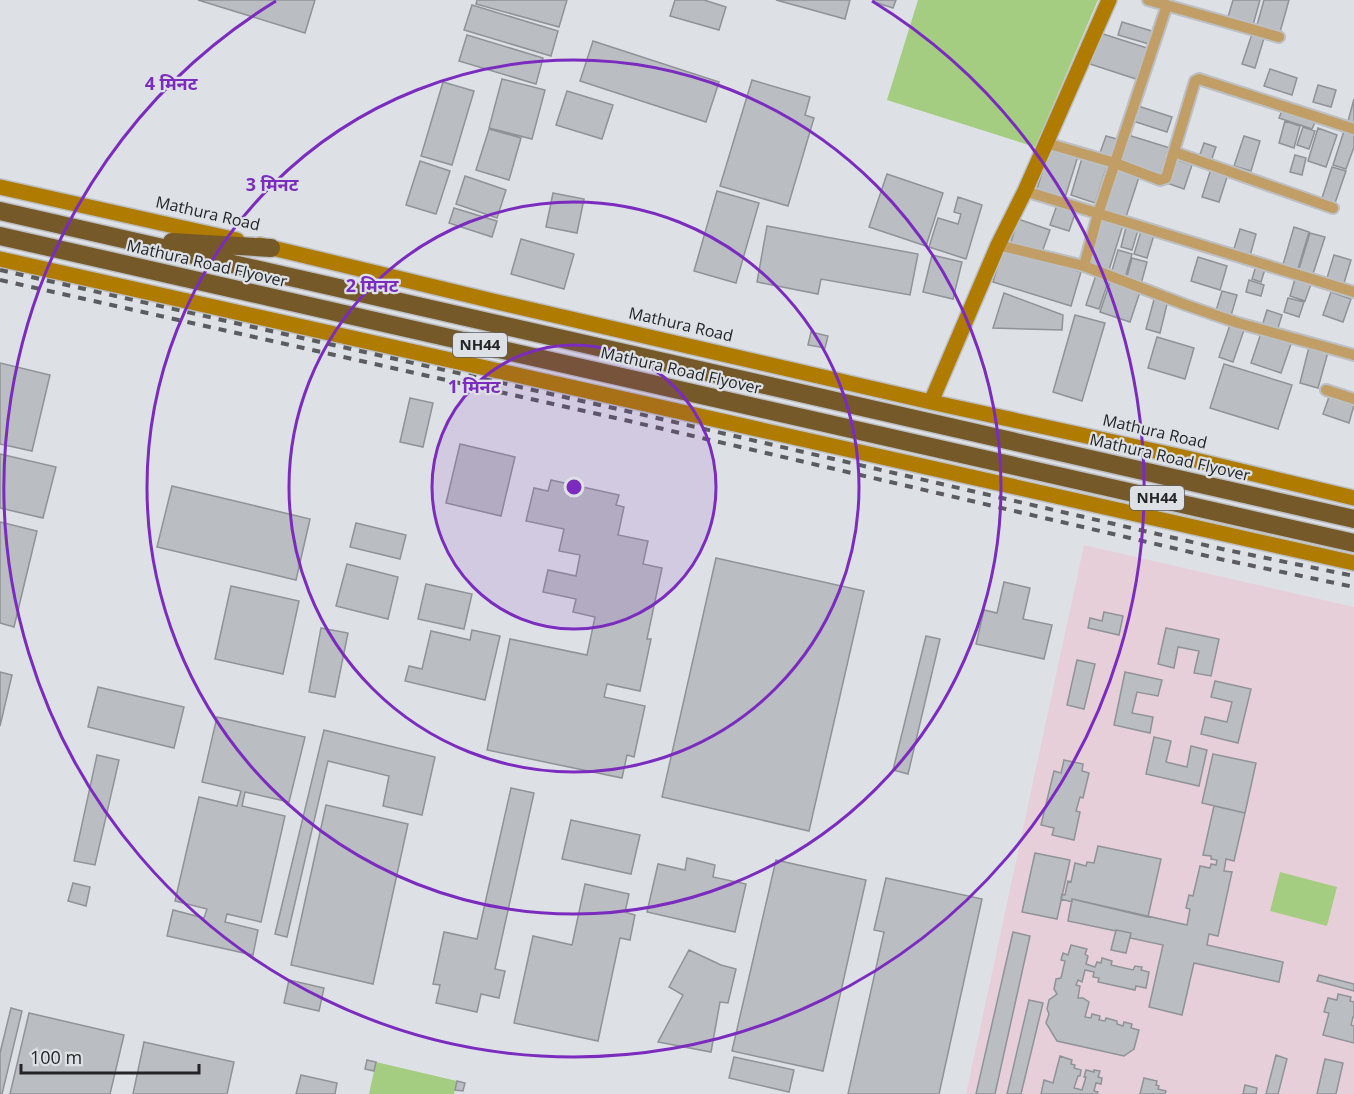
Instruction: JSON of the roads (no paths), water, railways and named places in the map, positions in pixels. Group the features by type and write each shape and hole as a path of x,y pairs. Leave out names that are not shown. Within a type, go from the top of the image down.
{"highway":[{"name":"NH44","path":"0,211 135,241"},
{"name":"Mathura Road Flyover","path":"0,236 1354,543"},
{"path":"135,241 196,242 271,248"},
{"name":"Mathura Road Flyover","path":"135,241 1354,519"}],"main road":[{"path":"931,402 998,245 1025,191 1109,0"},
{"name":"Mathura Road","path":"0,187 1354,498"},
{"path":"0,260 1354,563"}],"street":[{"path":"1149,0 1279,37"},
{"path":"1084,266 1098,214 1167,5"},
{"path":"1046,143 1163,180 1166,178 1195,81 1199,79 1354,129"},
{"path":"1174,152 1333,208"},
{"path":"1025,191 1354,292"},
{"path":"998,245 1084,266 1186,305 1354,355"},
{"path":"1326,390 1354,399"}],"railway":[{"path":"0,270 631,412 1222,549 1354,576"},
{"path":"0,280 629,421 1220,559 1354,587"}]}
